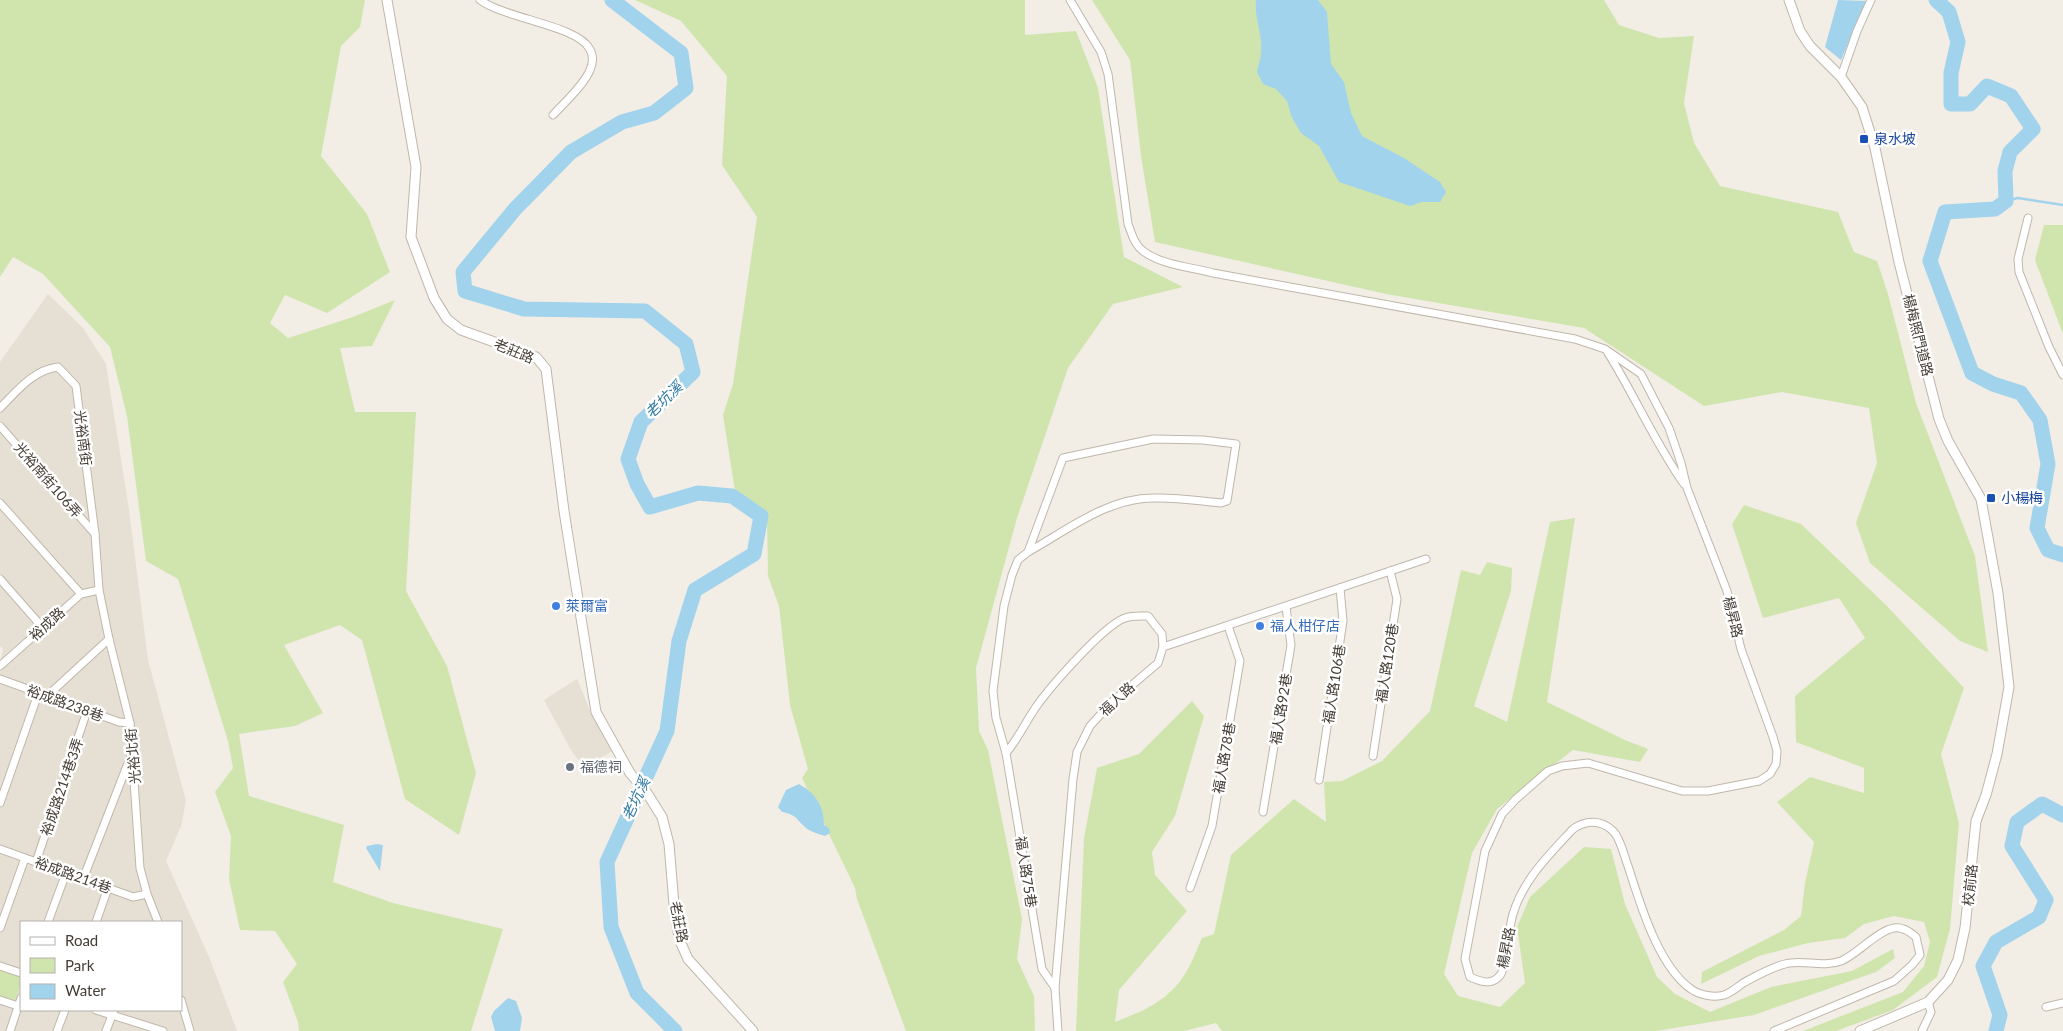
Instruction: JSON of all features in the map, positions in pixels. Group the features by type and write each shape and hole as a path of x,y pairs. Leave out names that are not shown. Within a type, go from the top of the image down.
{"street":[{"name":"老莊路","path":"387,0 413,139 416,167 411,237 434,298 447,319 461,330 536,357 546,369 564,511 587,648 594,703 600,721 630,772 662,817 669,844 675,917 680,941 688,958 753,1031"},
{"path":"480,0 490,8 561,30 582,40 590,48 593,59 589,72 553,115"},
{"path":"1070,0 1101,52 1108,74 1128,224 1134,240 1143,251 1160,260 1213,272 1575,339 1605,349 1641,374 1669,428 1687,488"},
{"name":"楊梅照門道路","path":"1789,0 1800,31 1810,46 1841,77 1862,108 1875,148 1899,262 1939,419 1952,448 1981,499 1998,593 2009,687"},
{"path":"1841,77 1857,31 1871,0"},
{"path":"2028,218 2018,259 2019,272 2049,347 2063,375"},
{"path":"1605,349 1625,380 1668,462 1687,488"},
{"name":"光裕南街","path":"0,408 35,374 47,368 58,367 76,386 95,534 99,590"},
{"name":"光裕南街106弄","path":"0,426 95,534"},
{"path":"1153,439 1203,440 1236,444 1227,500 1221,502 1152,498 1120,503 1098,512 1028,552 1063,458 1153,439"},
{"name":"楊昇路","path":"1687,488 1727,591 1741,649 1773,737 1776,764 1770,774 1759,781 1708,791 1682,791 1588,763 1562,766 1548,771 1516,798 1502,814 1485,851 1465,959 1470,977 1480,982 1490,982 1503,973 1507,937 1512,915 1518,898 1529,879 1580,823 1595,822 1613,831 1622,848 1641,906 1672,972 1683,984 1695,992 1709,995 1724,995 1756,976 1786,963 1828,965 1843,961 1891,929 1902,928 1916,937 1920,947 1920,955 1894,981 1774,1031"},
{"path":"0,503 81,594"},
{"name":"福人路75巷","path":"1028,552 1018,560 1004,606 993,691 996,718 1006,753 1042,969 1055,988"},
{"path":"1006,753 1016,741 1037,706 1107,628 1125,618 1138,615 1148,616 1162,634 1163,648 1426,559"},
{"name":"福人路120巷","path":"1373,756 1397,599 1390,571"},
{"path":"0,579 43,628"},
{"name":"福人路106巷","path":"1319,780 1343,621 1340,588"},
{"name":"裕成路","path":"0,664 81,594 99,590"},
{"name":"光裕北街","path":"99,590 108,640 130,723 140,868 155,920"},
{"name":"福人路92巷","path":"1263,812 1291,645 1286,607"},
{"name":"福人路78巷","path":"1190,888 1212,826 1240,661 1228,626"},
{"path":"46,697 108,640"},
{"name":"福人路","path":"1058,1031 1055,988 1077,752 1090,726 1112,702 1158,663 1163,648"},
{"name":"裕成路238巷","path":"0,679 119,722 130,723"},
{"name":"校前路","path":"1860,1031 1928,1002 1948,980 1958,960 1965,928 1976,820 1986,795 1997,754 2009,687"},
{"path":"0,803 38,694"},
{"name":"裕成路214巷3弄","path":"36,862 88,711"},
{"path":"83,879 133,750"},
{"name":"裕成路214巷","path":"0,849 133,897 147,894"},
{"path":"0,928 25,858"},
{"path":"48,921 66,873"},
{"path":"96,921 108,888"},
{"path":"0,966 20,973"},
{"path":"0,1000 18,1006"},
{"path":"10,1031 20,1001"},
{"path":"1922,1031 1931,1012 1928,1002"},
{"path":"182,1003 190,1031"},
{"path":"2046,1006 2063,1003"},
{"path":"57,1031 65,1011"},
{"path":"106,1031 113,1012 154,1030 163,1031"}],"shaded area":[{"path":"48,294 83,328 106,364 129,510 148,660 186,801 181,826 166,861 209,957 237,1031 0,1031 0,663 3,649 0,646 0,362"},
{"path":"577,679 592,715 612,751 585,769 571,750 544,700"}],"green space":[{"path":"0,0 365,0 360,27 341,46 321,156 367,214 390,272 327,313 285,295 270,323 288,338 350,318 395,300 372,346 340,348 355,412 416,412 406,591 447,666 476,773 459,835 405,799 362,640 340,625 284,645 323,713 295,726 239,734 249,796 344,825 333,882 393,903 503,929 471,1031 299,1031 298,1022 283,982 297,964 275,931 240,930 229,879 231,836 215,792 233,768 228,741 178,579 146,561 127,416 110,347 43,274 13,257 0,277"},
{"path":"635,0 1025,0 1025,35 1076,31 1098,88 1124,257 1183,287 1113,304 1068,368 1017,518 976,668 979,731 988,750 1022,919 1017,959 1034,996 1035,1031 906,1031 857,899 855,888 802,778 808,769 790,705 779,606 768,576 767,514 735,491 723,415 733,384 757,217 722,165 727,76 681,21"},
{"path":"1092,0 1604,0 1619,25 1659,38 1694,36 1684,103 1694,143 1720,186 1838,212 1854,252 1877,261 1888,294 1916,403 1975,556 1988,652 1960,641 1870,563 1856,523 1877,463 1869,408 1782,392 1704,406 1584,328 1386,294 1155,242 1141,156 1130,60"},
{"path":"2044,225 2063,225 2063,334 2035,260"},
{"path":"1744,505 1801,524 1886,605 1964,688 1941,754 1959,823 1950,929 1937,977 1893,1010 1836,1031 1803,1031 1903,992 1924,966 1930,942 1924,922 1894,916 1864,924 1845,938 1808,943 1759,956 1701,984 1702,972 1784,930 1801,916 1805,883 1814,842 1777,802 1810,777 1864,793 1864,768 1796,742 1795,696 1865,638 1839,598 1763,618 1732,524"},
{"path":"1575,518 1547,702 1625,740 1648,749 1640,762 1573,750 1497,809 1472,853 1444,974 1458,996 1500,1007 1525,983 1517,927 1530,897 1584,847 1611,849 1625,904 1657,977 1675,994 1710,1012 1771,987 1852,971 1893,949 1895,958 1876,972 1754,1015 1656,1031 1222,1031 1216,1023 1184,1031 1076,1031 1084,838 1097,768 1139,754 1192,701 1204,716 1175,816 1152,852 1155,875 1187,911 1119,990 1115,1022 1143,1010 1169,993 1186,973 1202,938 1214,934 1231,855 1294,799 1326,822 1324,782 1342,781 1382,761 1430,711 1461,570 1480,575 1487,562 1512,568 1511,591 1474,706 1507,722 1550,522"},
{"path":"0,969 20,976 20,986 15,1000 0,996"}],"water":[{"path":"1256,0 1318,0 1327,12 1331,64 1344,82 1351,113 1362,136 1404,158 1440,182 1446,192 1440,202 1422,202 1410,206 1339,182 1319,146 1301,133 1292,118 1287,101 1276,89 1263,84 1257,72 1261,57 1261,39 1256,14"},
{"path":"1838,0 1866,1 1841,60 1825,47"},
{"path":"799,784 814,796 821,806 824,825 829,828 830,833 825,836 808,829 794,816 782,812 778,807 786,790"},
{"path":"383,845 380,871 366,848 367,846"},
{"path":"508,998 516,1001 522,1018 520,1031 495,1031 491,1017 494,1011"}],"waterway":[{"name":"老坑溪","path":"612,0 681,53 686,88 654,113 622,122 571,152 515,209 463,272 465,291 524,309 645,311 686,344 693,372 641,422 628,459 637,484 650,507 698,493 732,496 761,516 754,554 695,590 679,641 667,731 607,862 611,927 637,993 675,1031"},
{"path":"1936,0 1949,12 1958,42 1951,73 1951,104 1970,104 1987,86 2011,96 2033,129 2010,152 2005,171 2006,201 1995,209 1945,212 1930,261 1972,373 1993,384 2021,393 2040,420 2048,464 2037,528 2048,550 2063,555"},
{"path":"2006,201 2018,198 2063,205"},
{"path":"1996,1031 2000,1015 1983,966 1996,942 2039,917 2046,900 2012,846 2017,822 2042,804 2063,815"}],"place":[{"name":"泉水坡","path":"1864,139"},
{"name":"小楊梅","path":"1991,498"},
{"name":"萊爾富","path":"556,606"},
{"name":"福人柑仔店","path":"1260,626"},
{"name":"福德祠","path":"570,767"}]}
